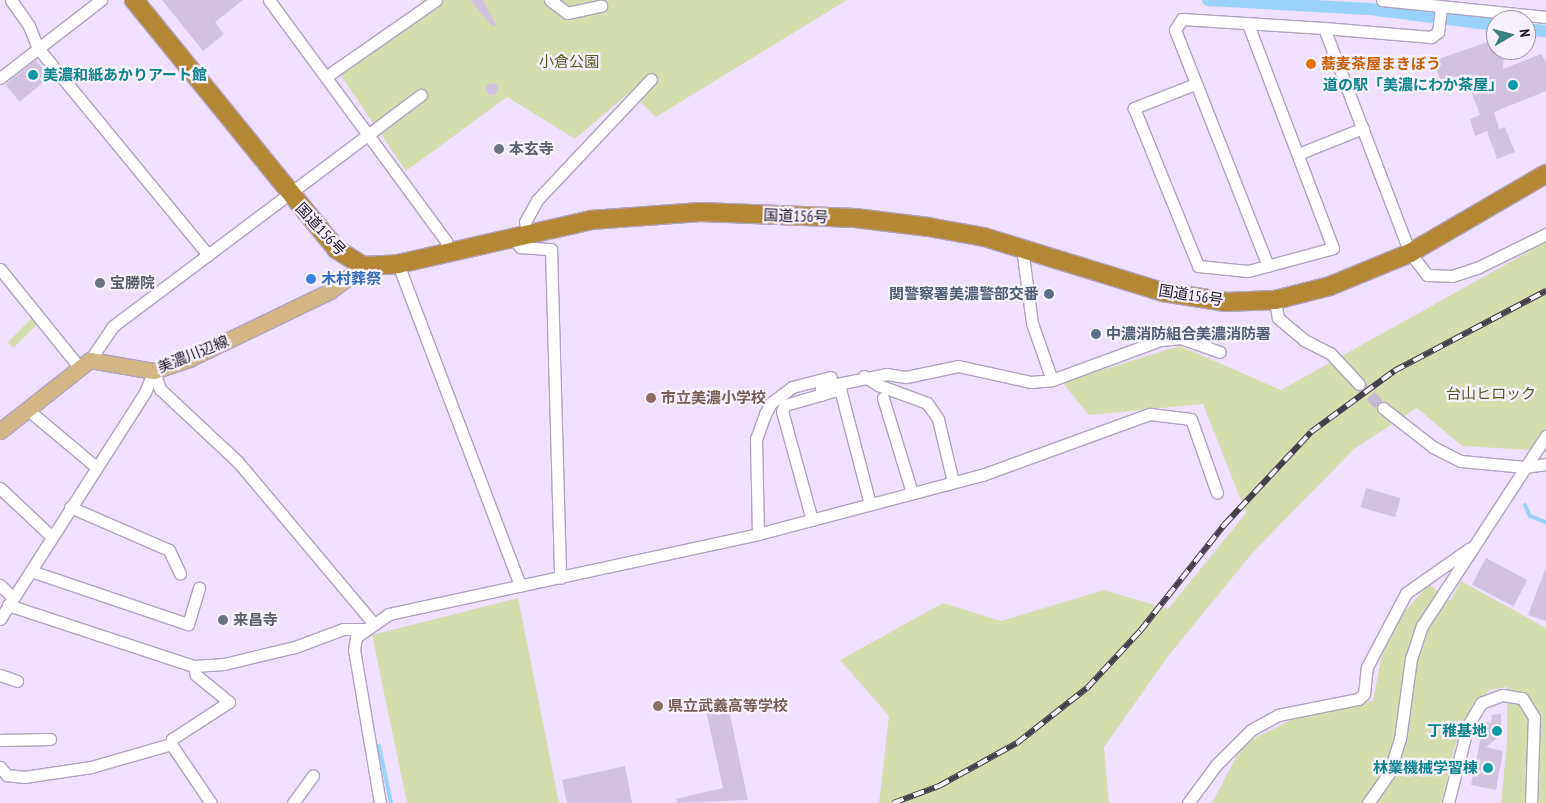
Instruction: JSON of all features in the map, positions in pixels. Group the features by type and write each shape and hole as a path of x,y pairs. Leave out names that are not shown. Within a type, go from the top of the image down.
{"highway":[{"name":"国道156号","path":"134,0 290,195 336,249 362,266 398,264 448,250 591,220 701,212 864,219 947,230 1022,248 1082,270 1164,292 1226,302 1275,300 1330,286 1410,253 1546,174"}],"main road":[{"name":"美濃川辺線","path":"84,363 154,371 191,358 330,291 362,266"},
{"path":"0,431 84,363"}],"street":[{"path":"11,0 29,26 38,48 208,255"},
{"path":"0,78 101,0"},
{"path":"270,0 446,241 448,250"},
{"path":"327,76 436,0"},
{"path":"550,0 567,13 601,6"},
{"path":"1382,0 1441,8 1546,17"},
{"path":"1268,266 1175,30 1182,20 1324,28 1431,37 1438,32 1441,8"},
{"path":"1195,84 1134,108 1198,266 1248,271 1333,248 1248,24"},
{"path":"1324,28 1410,253 1427,275 1439,278 1479,267 1546,234"},
{"path":"560,578 551,249 520,247 520,234 537,200 652,79"},
{"path":"0,269 84,363 113,326 421,95"},
{"path":"1298,154 1363,128"},
{"path":"1022,248 1032,323 1052,380"},
{"path":"398,264 520,586"},
{"path":"1275,300 1278,318 1304,340 1331,354 1359,384"},
{"path":"821,396 821,388 886,374 906,377 958,366 1031,382 1052,380 1161,340 1181,338 1220,352"},
{"path":"154,371 160,389 238,462 369,626"},
{"path":"0,620 70,507 145,392 154,371"},
{"path":"758,534 756,440 771,403 792,387 829,378 861,375 878,385 927,403 938,419 953,482"},
{"path":"812,520 782,411 786,405 840,389 870,504"},
{"path":"883,398 912,493"},
{"path":"1383,408 1433,447 1461,461 1525,467 1546,464"},
{"path":"27,409 96,467"},
{"path":"380,803 354,650 356,637 369,626 389,614 560,578 758,534 812,520 982,475 1150,414 1191,419 1217,493"},
{"path":"1368,803 1390,771 1400,739 1411,659 1422,626 1546,436"},
{"path":"0,488 52,537"},
{"path":"70,507 169,550 180,574"},
{"path":"1188,803 1216,765 1252,730 1278,715 1358,698 1364,694 1367,667 1406,593 1473,546"},
{"path":"31,571 188,624 199,588"},
{"path":"0,585 11,602 194,666 233,662 295,647 343,629 369,626"},
{"path":"171,744 172,739 230,702 196,675 194,666"},
{"path":"0,675 17,681"},
{"path":"1448,803 1468,726 1481,703 1502,695 1522,698 1534,717 1531,803"},
{"path":"0,740 50,739"},
{"path":"0,767 7,774 24,777 91,767 171,744"},
{"path":"171,744 211,803"},
{"path":"293,803 313,775"}],"green space":[{"name":"小倉公園","path":"421,0 847,0 656,117 630,92 575,139 507,97 406,171 339,73 424,7"},
{"name":"台山ヒロック","path":"1546,242 1546,451 1462,446 1417,408 1354,449 1254,551 1169,655 1104,747 1109,803 879,803 889,716 840,660 943,603 1001,621 1104,590 1168,609 1246,513 1203,404 1089,415 1062,382 1180,346 1281,390"},
{"path":"33,317 39,323 13,348 8,342"},
{"path":"1461,581 1546,628 1546,803 1501,803 1507,742 1507,687 1489,690 1456,743 1441,803 1212,803 1243,744 1309,711 1373,701 1381,659 1397,620 1429,584 1450,601"},
{"path":"518,598 559,803 407,803 372,635"}],"building":[{"path":"162,0 243,0 215,22 224,34 203,51"},
{"path":"470,0 483,0 496,25 493,27"},
{"path":"1486,42 1486,60 1503,60 1503,69 1526,60 1536,60 1536,56 1541,54 1546,62 1546,91 1494,112 1499,129 1505,127 1515,152 1497,159 1487,131 1475,136 1470,119 1480,115 1465,75 1442,84 1433,61"},
{"path":"36,60 50,77 20,102 6,85"},
{"path":"494,83 497,84 497,94 490,95 487,94 486,87 487,84"},
{"path":"1366,488 1401,498 1395,517 1360,507"},
{"path":"1486,558 1527,580 1513,607 1472,584"},
{"path":"1546,571 1546,621 1528,615"},
{"path":"727,701 748,800 677,803 676,799 723,788 705,706"},
{"name":"林業機械学習棟","path":"1501,714 1501,735 1486,747 1503,751 1496,790 1471,785 1484,722 1491,723 1492,715"},
{"path":"625,766 632,803 567,803 562,780"}],"waterway":[{"path":"1208,0 1369,9 1486,24"},
{"path":"1536,30 1546,31"},
{"path":"1525,505 1530,516 1546,522"},
{"path":"379,746 391,803"}],"tunnel":[{"path":"1359,384 1383,408"}],"railway":[{"path":"893,803 939,786 1017,743 1087,688 1140,631 1224,525 1311,432 1394,371 1546,291"}],"place":[{"name":"蕎麦茶屋まきぼう","path":"1311,64"},
{"name":"美濃和紙あかりアート館","path":"33,75"},
{"name":"道の駅「美濃にわか茶屋」","path":"1513,85"},
{"name":"本玄寺","path":"499,149"},
{"name":"木村葬祭","path":"311,279"},
{"name":"宝勝院","path":"100,283"},
{"name":"関警察署美濃警部交番","path":"1049,294"},
{"name":"中濃消防組合美濃消防署","path":"1096,334"},
{"name":"市立美濃小学校","path":"651,398"},
{"name":"来昌寺","path":"223,620"},
{"name":"県立武義高等学校","path":"658,706"},
{"name":"丁稚基地","path":"1497,731"},
{"name":"林業機械学習棟","path":"1488,768"}]}
